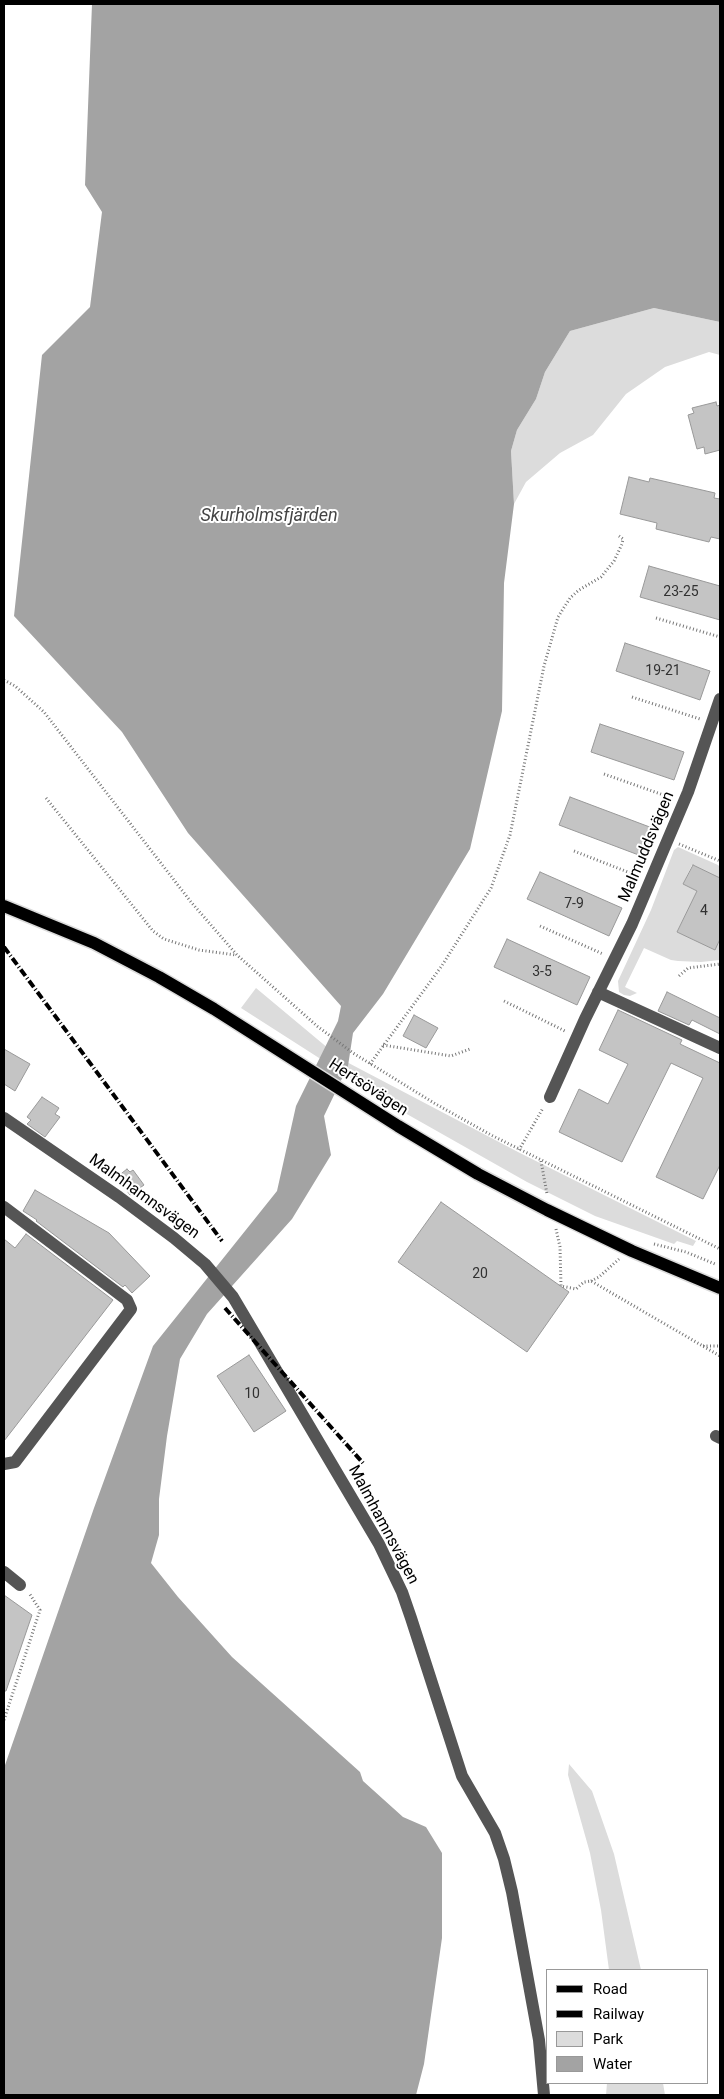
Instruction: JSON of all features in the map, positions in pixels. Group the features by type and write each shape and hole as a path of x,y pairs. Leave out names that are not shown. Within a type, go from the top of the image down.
{"main road":[{"name":"Hertsövägen","path":"4,906 94,943 191,995 446,1155 547,1210 632,1251 720,1288"}],"street":[{"name":"Malmuddsvägen","path":"550,1097 598,992 632,924 688,792 719,708"},
{"path":"598,992 720,1048"},
{"name":"Malmhamnsvägen","path":"4,1118 119,1197 174,1238 204,1264 234,1297 379,1544 402,1592 462,1776 495,1833 504,1859 512,1892 539,2040 544,2095"},
{"path":"4,1207 127,1300 131,1309 15,1462 4,1464"},
{"path":"4,1572 20,1585"}],"path":[{"path":"370,1064 441,967 491,888 510,835 544,666 558,617 570,598 579,590 601,577 614,561 623,539 619,536"},
{"path":"656,618 720,636"},
{"path":"4,680 15,686 44,712 191,902 237,955 329,1035 353,1053 434,1103 520,1150 720,1249"},
{"path":"632,697 700,719"},
{"path":"604,774 672,799"},
{"path":"46,798 153,931 164,939 199,950 237,955"},
{"path":"674,842 720,862"},
{"path":"574,851 640,878"},
{"path":"540,926 606,956"},
{"path":"680,976 688,968 720,964"},
{"path":"504,1001 570,1034"},
{"path":"383,1045 451,1056 470,1049"},
{"path":"520,1150 550,1097"},
{"path":"686,1252 715,1264"},
{"path":"561,1286 576,1289 584,1282 591,1281 720,1356"},
{"path":"703,1346 720,1346"},
{"path":"4,1720 40,1610 32,1596 20,1585"}],"green space":[{"path":"654,308 720,322 720,355 709,352 665,367 626,394 593,435 560,453 526,482 514,504 511,451 517,430 536,399 545,372 570,331"},
{"path":"678,847 720,867 720,878 692,865 683,884 697,891 677,932 715,949 720,939 720,960 701,962 671,960 644,948 625,987 637,993 630,996 624,995 619,992 618,981 651,910 674,850"},
{"path":"256,988 341,1059 518,1152 696,1241 693,1246 677,1241 674,1244 595,1216 527,1182 405,1113 241,1008"},
{"path":"569,1764 592,1791 614,1854 641,1969 609,1969 601,1910 590,1853 568,1775"},
{"path":"607,2084 663,2084 665,2095 606,2095"}],"water":[{"name":"Skurholmsfjärden","path":"92,4 720,4 720,322 654,308 570,331 545,372 536,399 517,430 511,451 514,504 504,583 502,711 470,849 383,994 353,1033 348,1066 324,1116 331,1155 292,1219 207,1314 180,1359 167,1436 159,1499 159,1535 151,1563 178,1597 232,1657 360,1772 363,1781 403,1817 426,1827 442,1853 442,1938 424,2064 416,2095 4,2095 4,1768 94,1508 153,1346 277,1191 296,1106 338,1021 341,1006 188,833 122,732 14,616 42,355 90,307 102,212 85,185"}],"building":[{"path":"716,402 717,406 720,405 720,450 705,454 704,447 697,449 688,415 694,413 692,408"},
{"path":"629,477 649,482 650,478 715,493 714,498 720,499 720,539 711,537 709,542 656,529 657,523 620,514"},
{"path":"649,566 720,586 720,620 640,597"},
{"path":"625,643 710,671 700,700 616,671"},
{"path":"600,724 684,752 674,780 591,752"},
{"path":"570,797 655,829 644,857 559,825"},
{"path":"693,865 720,878 720,939 715,950 677,932 697,891 683,884"},
{"path":"540,872 622,908 609,936 527,899"},
{"path":"507,939 590,977 577,1005 494,967"},
{"path":"667,992 720,1018 720,1034 692,1020 689,1025 658,1011"},
{"path":"618,1010 682,1040 680,1044 720,1063 720,1165 703,1199 656,1177 703,1078 671,1063 622,1162 559,1132 579,1089 608,1104 628,1064 599,1050"},
{"path":"414,1015 438,1028 426,1048 403,1036"},
{"path":"4,1049 30,1064 15,1091 4,1084"},
{"path":"42,1097 59,1108 55,1114 60,1117 45,1137 27,1124 31,1120 27,1117"},
{"path":"127,1169 130,1172 133,1170 144,1185 130,1195 117,1177"},
{"path":"35,1190 109,1233 150,1276 132,1293 125,1285 123,1287 23,1211"},
{"path":"441,1202 569,1292 527,1352 398,1262"},
{"path":"26,1234 113,1300 4,1441 4,1239 15,1248"},
{"path":"249,1355 286,1411 254,1432 217,1376"},
{"path":"4,1595 32,1615 6,1691 4,1691"}],"railway":[{"path":"4,947 222,1241"},
{"path":"225,1308 363,1463"}]}
